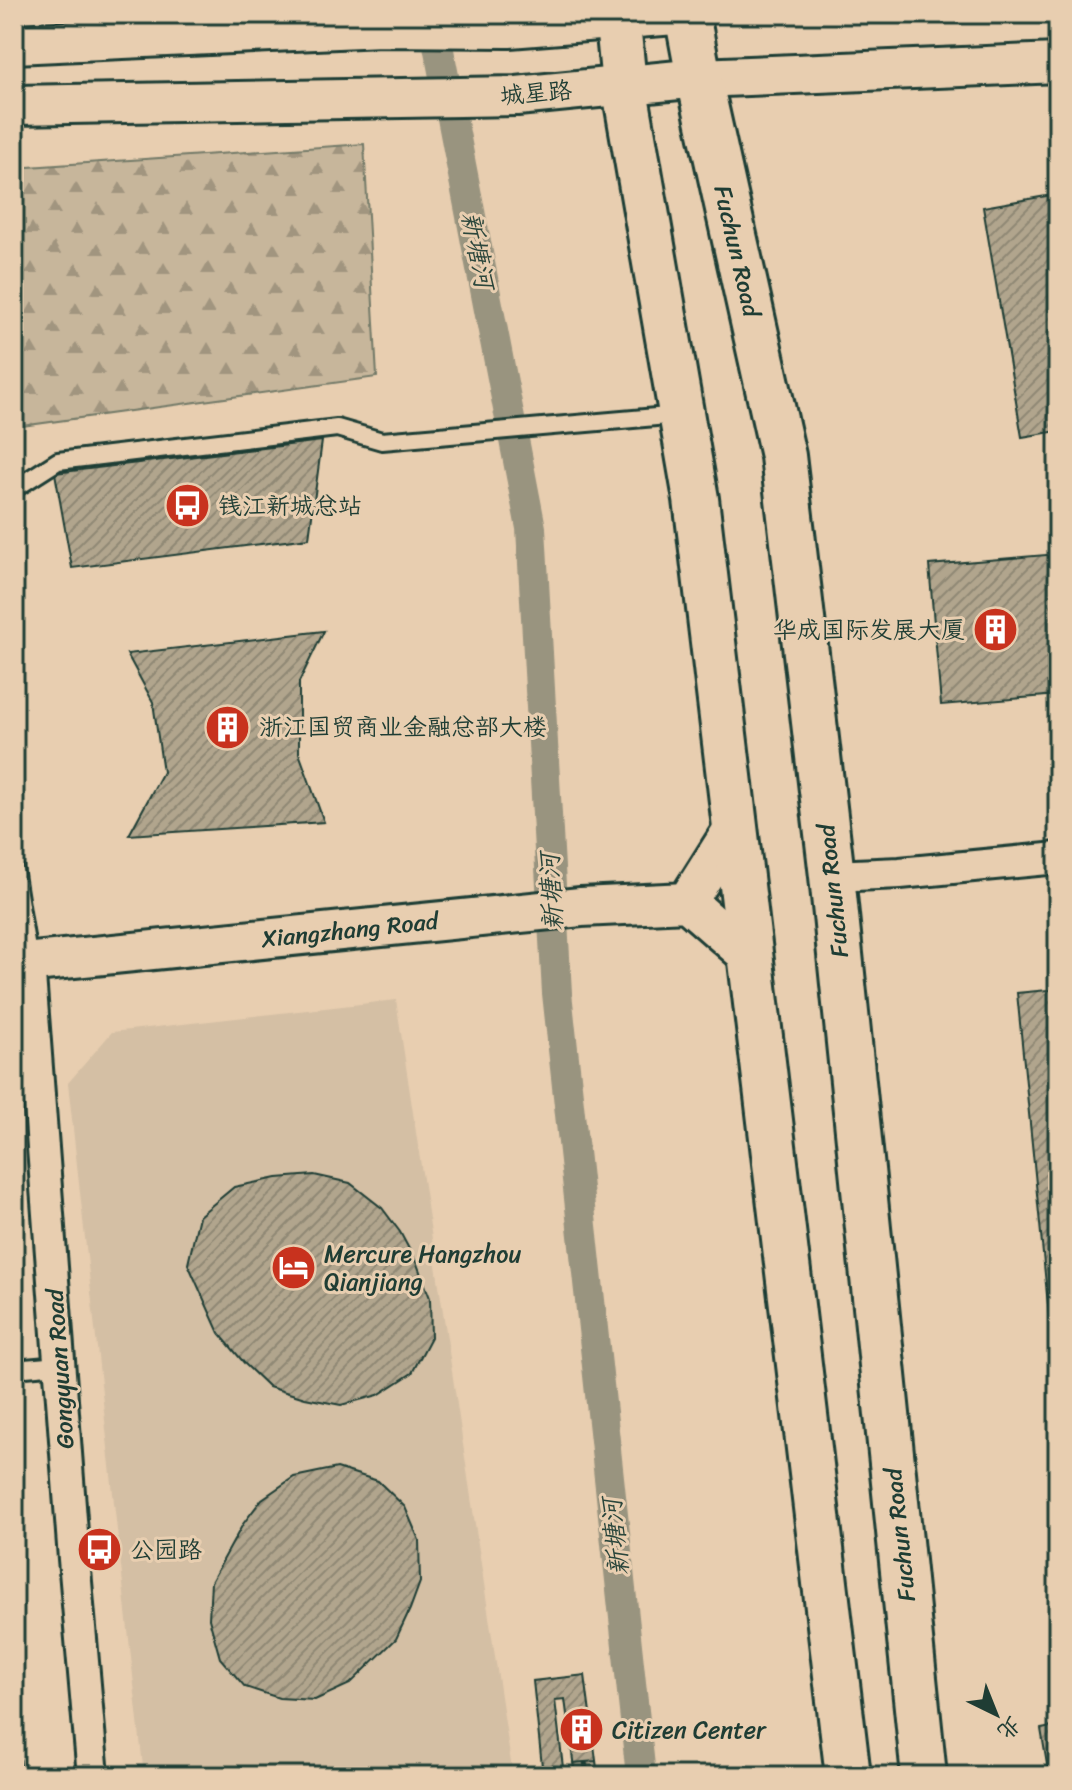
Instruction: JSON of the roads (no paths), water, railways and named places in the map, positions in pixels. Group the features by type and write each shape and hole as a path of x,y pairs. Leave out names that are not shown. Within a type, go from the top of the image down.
{"main road":[{"name":"Fuchun Road","path":"688,14 699,78 783,456 832,876 924,1776"},
{"path":"617,17 624,84 696,499 848,1776"}],"street":[{"path":"14,44 381,27 509,28 617,17 688,14"},
{"name":"城星路","path":"14,105 517,96 699,78 1058,63"},
{"path":"735,826 687,902 750,957"},
{"path":"832,876 900,873 1058,858"},
{"name":"Xiangzhang Road","path":"22,963 581,907 687,902"},
{"name":"Gongyuan Road","path":"22,963 93,1776"}],"lane":[{"path":"14,489 58,461 337,428 382,441 681,415"},
{"path":"14,868 22,963"},
{"path":"14,1369 59,1365"}],"waterway":[{"name":"新塘河","path":"432,14 531,528 557,993 641,1776"}],"place":[{"name":"钱江新城总站","path":"187,506"},
{"name":"华成国际发展大厦","path":"996,630"},
{"name":"浙江国贸商业金融总部大楼","path":"228,727"},
{"name":"Mercure Hangzhou Qianjiang","path":"293,1268"},
{"name":"公园路","path":"99,1550"},
{"name":"Citizen Center","path":"581,1730"}]}
